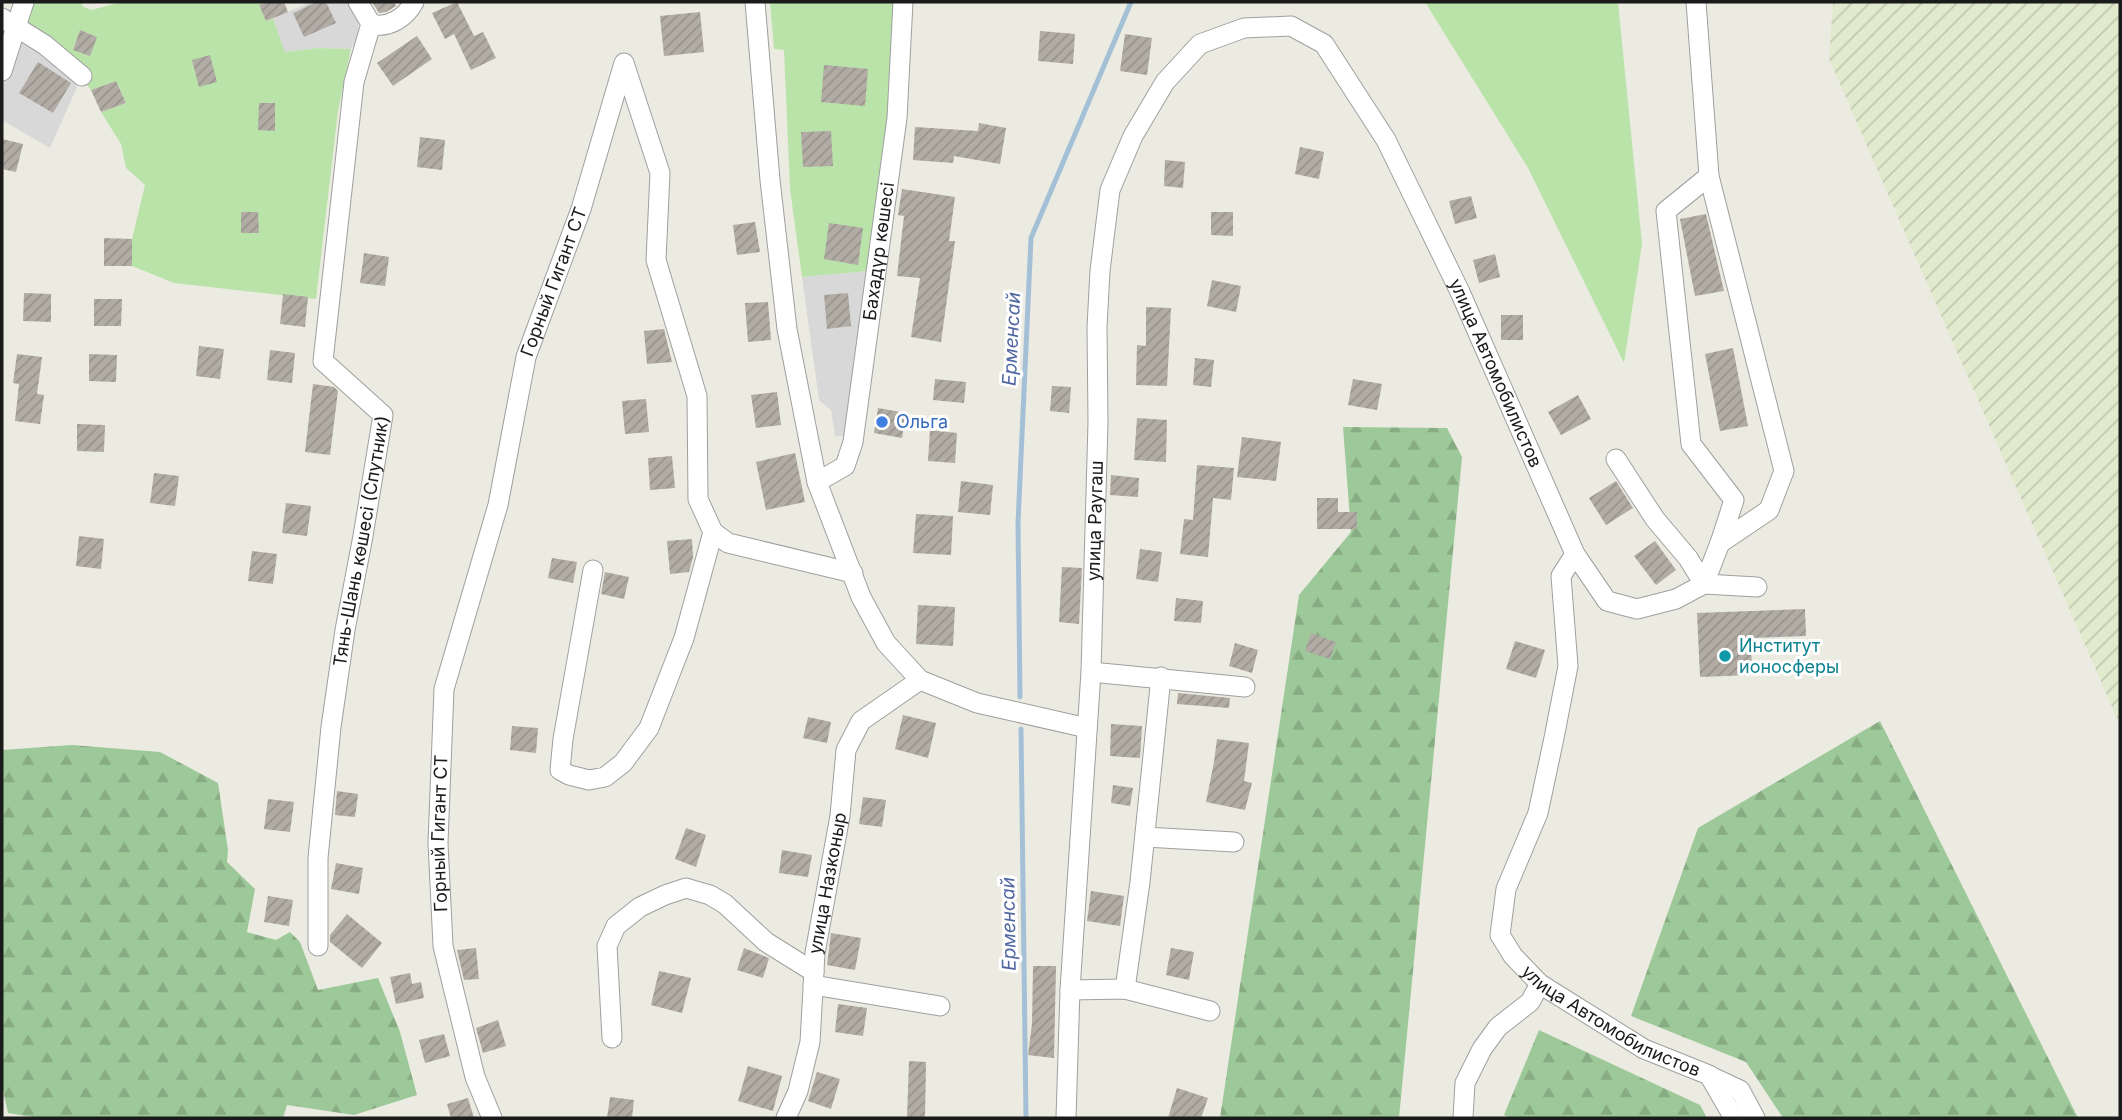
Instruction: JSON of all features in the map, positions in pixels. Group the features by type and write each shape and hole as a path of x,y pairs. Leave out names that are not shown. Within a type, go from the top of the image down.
{"street":[{"path":"2,71 9,22 24,2"},
{"path":"358,2 370,24 380,26 401,19 414,2"},
{"path":"754,2 787,329 817,482 861,597 886,643 920,680 977,703 1087,728"},
{"name":"Бахадүр көшесі","path":"817,482 845,466 853,442 897,118 903,2"},
{"path":"1696,2 1709,176 1784,471 1769,510 1720,543"},
{"path":"9,22 45,45 82,76"},
{"name":"Тянь-Шань көшесі (Спутник)","path":"318,946 318,858 331,727 345,630 383,415 323,361 354,82 370,24"},
{"name":"улица Автомобилистов","path":"1292,26 1324,44 1386,140 1460,292 1575,554 1607,601 1637,610 1676,599 1703,584"},
{"name":"улица Раугаш","path":"1066,1118 1070,990 1091,671 1098,435 1097,327 1100,271 1110,190 1133,136 1165,82 1200,44 1244,28 1292,26"},
{"name":"Горный Гигант СТ","path":"492,1118 475,1077 443,946 438,843 444,688 498,505 526,357 581,209 624,63 660,173 656,260 697,396 698,499 713,532"},
{"path":"1703,584 1734,500 1691,444 1666,211 1709,176"},
{"path":"1616,459 1655,519 1688,558 1703,584"},
{"path":"593,570 560,770 589,780 605,777 623,763 649,728 684,638 713,532 728,543 853,573"},
{"name":"улица Автомобилистов","path":"1575,554 1561,576 1568,666 1554,738 1538,813 1506,889 1500,935 1513,956 1541,984 1644,1049 1709,1075 1734,1118"},
{"path":"1703,584 1757,587"},
{"path":"1091,671 1245,687"},
{"path":"1125,989 1145,837 1161,677"},
{"name":"улица Назконыр","path":"786,1118 798,1091 810,1042 815,953 840,816 846,750 861,721 920,680"},
{"path":"1145,837 1234,842"},
{"path":"612,1038 607,946 616,926 640,907 686,888 710,895 725,904 766,942 814,978 940,1006"},
{"path":"1463,1118 1465,1083 1482,1049 1498,1027 1530,1002 1541,984"},
{"path":"1070,990 1125,989 1210,1012"},
{"path":"1709,1075 1740,1090 1755,1118"}],"shaded area":[{"path":"311,2 349,2 358,20 359,35 351,49 318,48 284,52 273,18"},
{"path":"20,42 81,78 50,148 2,120 2,86"},
{"path":"869,271 851,437 835,436 831,410 819,400 802,277"}],"green space":[{"path":"32,2 82,2 82,6 91,10 122,2 266,2 259,5 266,21 273,18 285,52 318,48 351,49 338,111 316,299 174,283 132,266 132,239 145,185 126,168 121,144 101,112 126,103 116,81 91,90 60,51 24,25","holes":["80,31 96,37 90,55 73,49"]},
{"path":"770,2 898,2 895,60 869,271 802,277 790,189 784,50 774,49"},
{"path":"1425,2 1618,2 1642,244 1624,363 1528,168"},
{"path":"1833,2 2120,2 2120,725 1829,59"},
{"path":"1343,427 1447,428 1462,457 1399,1118 1220,1118 1299,595 1351,532"},
{"path":"1880,721 2078,1118 1783,1118 1746,1062 1631,1016 1698,828"},
{"path":"72,745 160,752 218,783 228,850 227,862 255,889 247,932 276,940 290,932 300,942 318,990 378,978 400,1032 417,1095 354,1115 287,1105 283,1118 38,1118 8,1113 2,1086 2,750"},
{"path":"1539,1030 1700,1105 1707,1118 1510,1118 1504,1115"}],"building":[{"path":"266,2 284,2 288,12 266,21 259,5"},
{"path":"317,2 326,2 336,23 304,37 293,13"},
{"path":"372,2 394,2 396,6 379,13"},
{"path":"457,2 474,36 483,32 496,58 471,70 454,34 445,39 432,13"},
{"path":"700,12 704,52 664,56 660,16"},
{"path":"80,30 97,37 90,56 73,50"},
{"path":"1040,31 1075,34 1073,64 1038,61"},
{"path":"1125,34 1152,38 1147,75 1120,71"},
{"path":"417,36 432,59 393,86 377,63"},
{"path":"210,55 217,82 199,87 192,60"},
{"path":"38,62 71,83 53,113 19,93"},
{"path":"824,65 868,69 865,106 821,102"},
{"path":"116,81 126,103 101,112 91,90"},
{"path":"259,103 275,103 275,131 258,130"},
{"path":"979,123 1006,128 1000,164 954,156 953,163 913,160 915,127 978,131"},
{"path":"831,131 833,166 803,167 801,132"},
{"path":"420,137 445,140 442,170 417,167"},
{"path":"2,139 23,144 16,172 2,169"},
{"path":"1300,147 1324,152 1319,179 1295,174"},
{"path":"1165,160 1185,162 1183,188 1164,186"},
{"path":"902,189 955,197 949,241 955,241 941,342 911,337 920,278 897,276 904,216 898,215"},
{"path":"1471,196 1477,218 1455,224 1449,201"},
{"path":"241,212 258,212 259,233 241,233"},
{"path":"1211,212 1233,212 1233,236 1211,235"},
{"path":"1706,214 1724,291 1695,296 1680,219"},
{"path":"755,222 760,252 737,255 733,225"},
{"path":"829,223 863,228 858,265 824,259"},
{"path":"104,238 132,239 132,266 104,266"},
{"path":"364,253 389,257 385,286 360,283"},
{"path":"1495,254 1500,277 1479,283 1473,260"},
{"path":"1212,280 1241,286 1236,312 1207,306"},
{"path":"24,293 51,294 51,322 23,321"},
{"path":"848,293 851,326 827,329 824,295"},
{"path":"283,294 308,297 305,327 280,324"},
{"path":"94,299 122,299 121,326 94,326"},
{"path":"768,302 771,340 748,342 745,303"},
{"path":"1146,307 1171,308 1167,386 1136,385 1137,345 1146,346"},
{"path":"1501,315 1523,315 1523,340 1501,340"},
{"path":"664,329 672,362 647,364 644,331"},
{"path":"199,346 224,349 220,379 196,376"},
{"path":"1733,348 1748,426 1720,431 1705,354"},
{"path":"270,350 295,353 292,383 267,380"},
{"path":"17,354 42,357 37,394 44,395 40,424 15,421 19,384 13,383"},
{"path":"89,354 117,355 116,382 89,381"},
{"path":"1195,358 1214,360 1211,387 1193,385"},
{"path":"935,379 966,382 964,403 933,400"},
{"path":"1353,379 1382,384 1377,410 1348,405"},
{"path":"313,384 334,387 338,391 330,455 305,452"},
{"path":"1052,386 1071,387 1069,413 1050,411"},
{"path":"777,392 781,425 756,428 751,395"},
{"path":"1578,395 1591,419 1561,435 1548,412"},
{"path":"646,399 649,432 625,434 622,401"},
{"path":"878,408 906,413 902,438 874,433"},
{"path":"1137,418 1167,420 1166,462 1134,460"},
{"path":"77,424 105,425 104,452 77,451"},
{"path":"930,430 957,433 955,463 928,461"},
{"path":"1242,437 1281,442 1276,481 1237,477"},
{"path":"795,453 805,502 766,510 756,462"},
{"path":"672,456 675,488 650,490 648,458"},
{"path":"1197,465 1234,468 1231,500 1213,498 1208,557 1180,554 1184,519 1193,520"},
{"path":"154,473 179,476 175,506 150,503"},
{"path":"1111,475 1139,478 1138,497 1110,495"},
{"path":"961,481 993,485 990,515 958,512"},
{"path":"1616,481 1633,508 1606,525 1589,498"},
{"path":"1317,498 1338,498 1338,512 1357,512 1357,529 1317,529"},
{"path":"286,503 311,506 307,536 282,533"},
{"path":"916,514 953,516 951,555 913,553"},
{"path":"79,536 104,539 101,569 76,566"},
{"path":"692,539 693,557 689,572 670,574 667,541"},
{"path":"1655,541 1676,570 1656,585 1634,556"},
{"path":"1140,549 1162,552 1158,582 1136,579"},
{"path":"252,551 277,554 273,584 248,581"},
{"path":"552,558 577,562 573,583 548,578"},
{"path":"1062,567 1082,568 1079,624 1059,622"},
{"path":"605,572 629,577 624,599 601,594"},
{"path":"1176,598 1203,601 1201,623 1174,621"},
{"path":"918,605 955,607 953,646 916,644"},
{"name":"Институт ионосферы","path":"1805,609 1806,636 1751,638 1752,675 1700,677 1697,613"},
{"path":"1311,633 1336,642 1330,659 1305,651"},
{"path":"1515,641 1545,650 1536,678 1506,669"},
{"path":"1235,643 1258,650 1252,673 1229,666"},
{"path":"1178,693 1230,698 1229,708 1177,704"},
{"path":"903,715 936,723 928,758 895,749"},
{"path":"808,717 831,722 827,743 803,738"},
{"path":"1111,724 1142,726 1140,758 1110,756"},
{"path":"512,726 538,728 536,753 510,750"},
{"path":"1217,739 1249,743 1244,781 1252,783 1245,810 1206,802"},
{"path":"1113,785 1133,788 1130,806 1111,803"},
{"path":"337,791 358,794 355,817 335,815"},
{"path":"863,797 886,800 882,827 859,824"},
{"path":"268,799 294,802 290,832 264,829"},
{"path":"686,828 706,835 696,867 675,859"},
{"path":"782,850 812,855 808,877 779,873"},
{"path":"336,863 363,868 359,894 331,889"},
{"path":"1091,891 1124,896 1120,926 1087,921"},
{"path":"268,896 293,900 289,926 264,922"},
{"path":"347,914 382,943 362,968 330,942 330,935"},
{"path":"831,933 861,938 855,970 827,965"},
{"path":"476,948 479,979 464,980 457,950"},
{"path":"744,948 769,958 763,978 737,970"},
{"path":"1171,948 1194,952 1189,980 1166,975"},
{"path":"1033,966 1056,966 1054,1058 1028,1055 1032,1024"},
{"path":"659,971 691,978 682,1013 651,1005"},
{"path":"410,973 412,984 421,982 424,998 396,1004 390,977"},
{"path":"838,1004 867,1008 863,1036 835,1032"},
{"path":"498,1020 506,1046 483,1053 476,1028"},
{"path":"444,1034 450,1056 425,1063 419,1040"},
{"path":"909,1061 926,1062 925,1118 907,1118"},
{"path":"748,1066 782,1076 773,1111 738,1101"},
{"path":"817,1072 840,1079 831,1109 808,1101"},
{"path":"1177,1088 1208,1098 1201,1118 1168,1118"},
{"path":"610,1097 634,1100 632,1118 607,1118"},
{"path":"468,1098 474,1118 451,1118 447,1104"}],"waterway":[{"name":"Ерменсай","path":"1020,697 1018,523 1031,238 1131,2"},
{"name":"Ерменсай","path":"1021,729 1026,1118"}],"place":[{"name":"Ольга","path":"882,422"},
{"name":"Институт ионосферы","path":"1725,656"}]}
